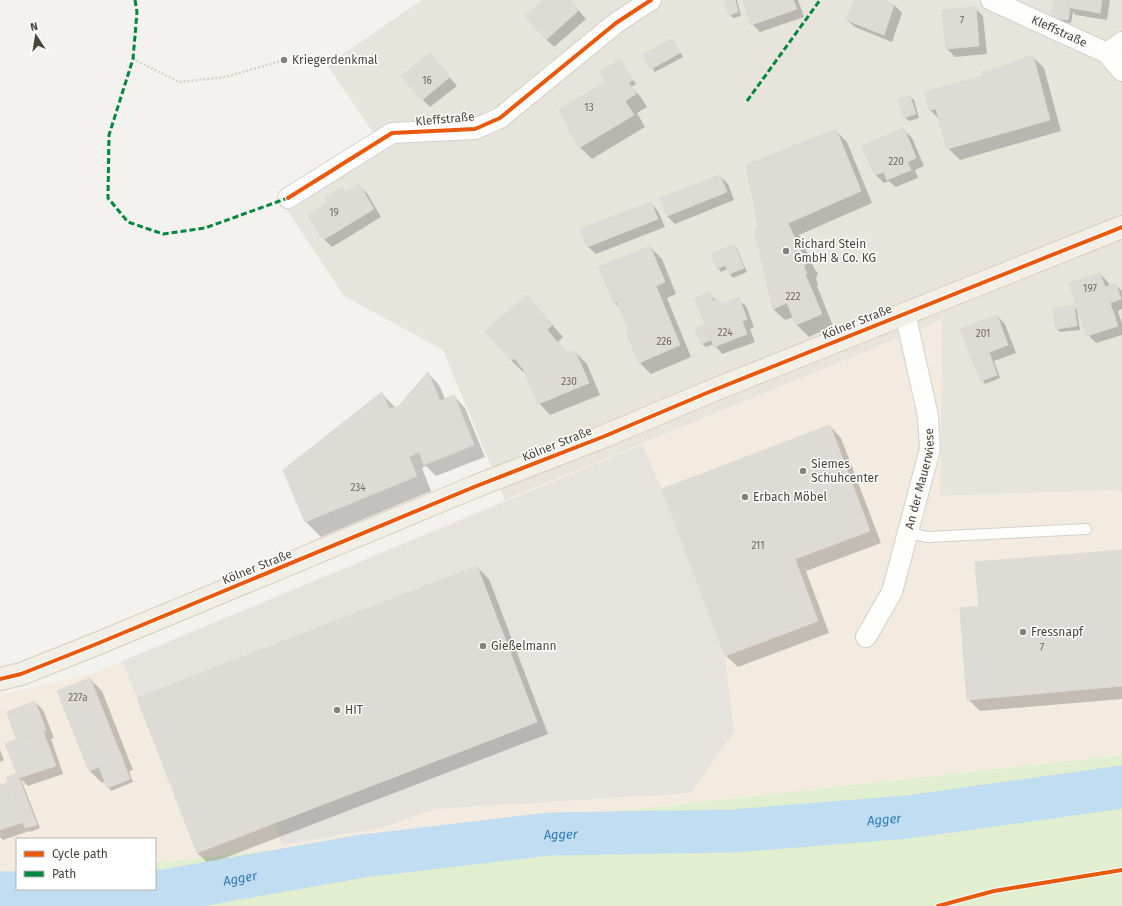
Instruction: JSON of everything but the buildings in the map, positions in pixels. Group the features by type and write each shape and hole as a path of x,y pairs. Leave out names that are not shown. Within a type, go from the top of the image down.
{"main road":[{"name":"Kölner Straße","path":"0,679 21,674 94,645 474,487 605,436 709,392 905,313 1122,228"}],"street":[{"name":"Kleffstraße","path":"288,198 392,134 475,129 500,118 616,23 652,0"},
{"name":"Kleffstraße","path":"991,0 1115,47 1122,71"},
{"name":"An der Mauerwiese","path":"866,637 892,592 930,449 928,416 905,313"}],"lane":[{"path":"908,533 928,537 1086,529"}],"path":[{"path":"132,60 179,82 226,77 284,60"}],"shaded area":[{"path":"422,0 1122,0 1122,493 1117,490 940,496 942,320 505,500 443,350 344,296 287,210 385,150 327,65"},
{"path":"942,320 940,496 1117,490 1122,493 1122,755 156,863 156,838 16,838 16,878 0,880 0,695 91,674 505,500"},
{"path":"642,445 662,489 725,656 734,732 691,793 434,809 381,828 282,845 275,823 537,722 477,566 137,698 122,661"}],"green space":[{"path":"1122,755 1122,906 0,906 0,880 16,878 16,890 156,890 156,863"}],"waterway":[{"name":"Agger","path":"0,893 165,891 363,856 549,834 732,831 908,817 1122,787"}],"marked path":[{"path":"135,0 137,12 133,59 109,135 108,198 128,222 163,234 205,228 288,198"},
{"path":"747,101 820,0"}],"cycle path":[{"path":"288,198 392,133 475,129 500,118 616,23 651,0"},
{"path":"0,679 21,674 94,645 474,487 605,436 709,392 1122,227"},
{"path":"938,906 994,891 1122,870"}],"place":[{"name":"Kriegerdenkmal","path":"284,60"},
{"name":"Richard Stein GmbH & Co. KG","path":"786,251"},
{"name":"Siemes Schuhcenter","path":"803,471"},
{"name":"Erbach Möbel","path":"745,497"},
{"name":"Fressnapf","path":"1023,632"},
{"name":"Gießelmann","path":"483,646"},
{"name":"HIT","path":"337,710"}]}
